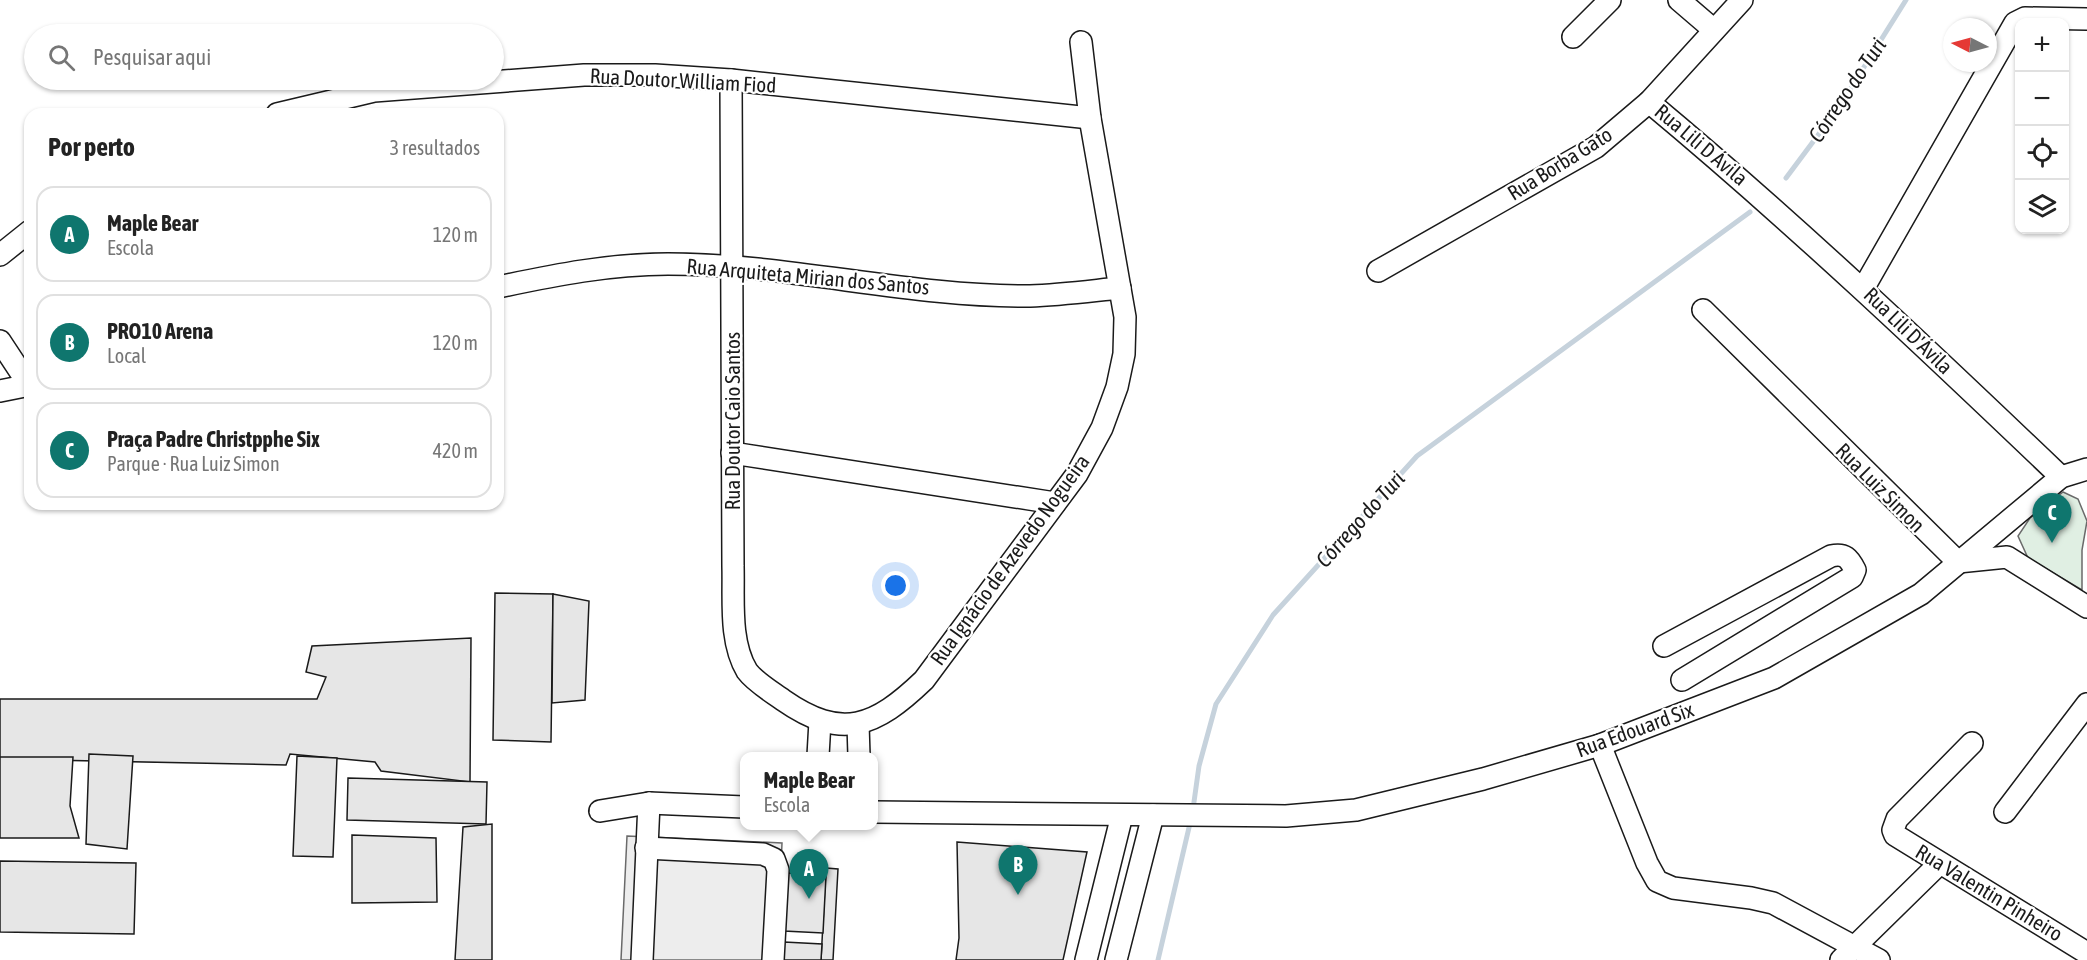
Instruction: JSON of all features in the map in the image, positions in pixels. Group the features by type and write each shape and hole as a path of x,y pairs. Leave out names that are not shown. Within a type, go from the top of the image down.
{"street":[{"path":"1573,37 1610,0"},
{"path":"1679,0 1714,30"},
{"name":"Rua Borba Gato","path":"1378,271 1596,147 1649,102 1742,0"},
{"path":"1863,289 2015,23 2025,18 2087,19"},
{"name":"Rua Ignácio de Azevedo Nogueira","path":"820,721 858,724 896,707 924,680 1077,474 1102,428 1117,387 1124,354 1125,317 1090,118 1081,42"},
{"name":"Rua Doutor William Fiod","path":"504,81 584,75 655,75 731,80 1090,118"},
{"name":"Rua Doutor Caio Santos","path":"731,80 732,453 735,609 740,652 748,672 766,688 820,721"},
{"name":"Rua Doutor William Fiod","path":"302,108 387,90"},
{"name":"Rua Lili D Ávila","path":"1649,102 1753,188"},
{"name":"Rua Lili D'Ávila","path":"1753,188 2061,477"},
{"path":"0,255 24,236"},
{"name":"Rua Arquiteta Mirian dos Santos","path":"504,286 578,271 669,264 732,268 983,294 1047,295 1120,288"},
{"name":"Rua Luiz Simon","path":"1702,310 1958,562"},
{"path":"0,341 24,376"},
{"path":"0,391 24,386"},
{"path":"732,453 1055,503"},
{"path":"2061,477 2087,469"},
{"name":"Rua Edouard Six","path":"878,812 1286,816 1356,810 1483,779 1600,745 1774,678 1921,594 2061,477"},
{"path":"2007,522 2007,557"},
{"path":"1664,646 1831,556 1840,554 1848,557 1856,570 1852,577 1682,680"},
{"path":"1958,562 2007,557 2087,607"},
{"path":"2005,812 2087,704"},
{"path":"818,752 820,721"},
{"path":"858,724 859,752"},
{"name":"Rua Valentin Pinheiro","path":"1972,743 1897,819 1893,830 1900,839 1939,864 2087,952"},
{"path":"1600,745 1657,881 1673,888 1773,903 1849,953 1879,960"},
{"path":"600,811 649,803 740,807"},
{"path":"642,960 649,803"},
{"path":"1086,960 1122,815"},
{"path":"1116,960 1153,815"},
{"path":"646,848 763,854 774,859 778,870 773,960"},
{"path":"1849,953 1939,864"}],"green space":[{"path":"2063,492 2078,499 2087,521 2082,550 2082,590 2028,558 2018,536 2030,518"}],"shaded area":[{"path":"627,836 782,843 777,960 621,960"}],"building":[{"path":"495,593 553,594 551,742 493,740"},
{"path":"553,594 589,601 585,700 552,703"},
{"path":"471,638 470,782 381,771 375,762 290,754 286,765 0,759 0,699 317,699 326,677 306,672 312,646"},
{"path":"89,754 133,756 127,849 86,844"},
{"path":"297,756 337,758 333,857 293,856"},
{"path":"0,757 73,757 70,806 79,838 0,838"},
{"path":"348,778 487,782 486,824 347,820"},
{"path":"492,824 492,960 455,960 463,827"},
{"path":"352,835 436,838 437,902 352,903"},
{"path":"957,842 1087,852 1063,960 956,960 959,938"},
{"path":"0,861 136,863 134,934 0,932"},
{"path":"826,868 838,869 833,960 821,960"},
{"path":"788,873 826,876 823,933 784,931"},
{"path":"784,942 822,944 821,960 783,960"}],"waterway":[{"name":"Córrego do Turi","path":"1786,178 1839,107 1906,0"},
{"name":"Córrego do Turi","path":"1193,809 1199,766 1216,704 1273,615 1417,456 1750,212"},
{"name":"Córrego do Turi","path":"1158,960 1191,819"}],"place":[{"name":"Praça Padre Christpphe Six","path":"2052,543"},
{"name":"PRO10 Arena","path":"1018,895"},
{"name":"Maple Bear","path":"809,899"}]}
